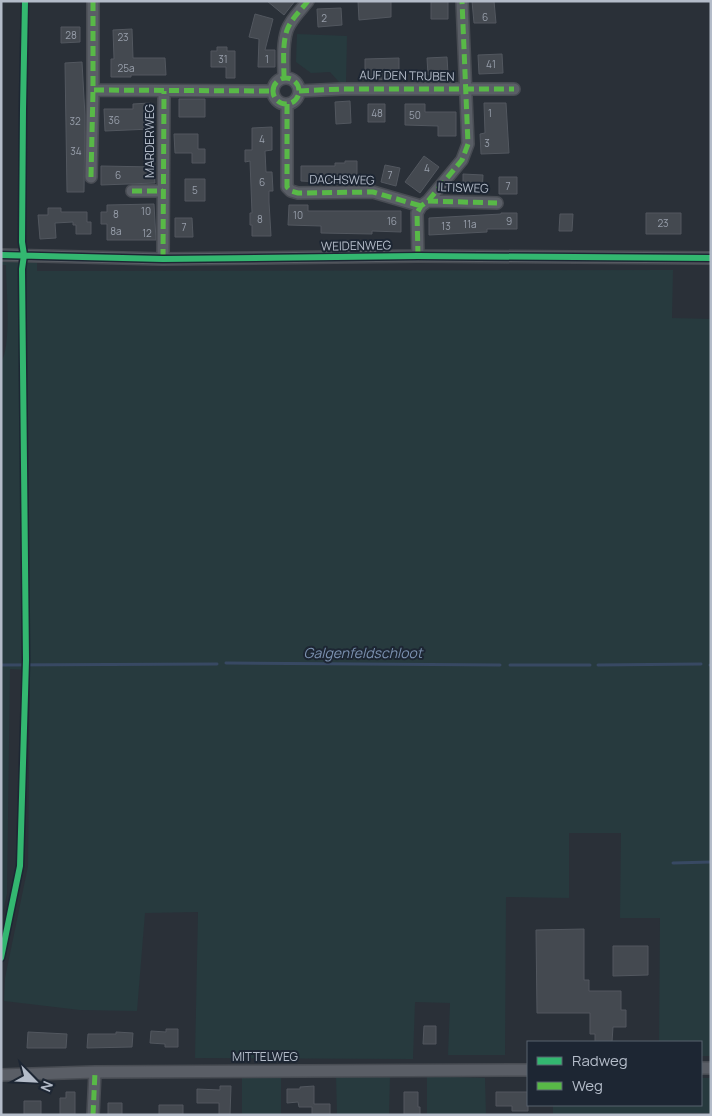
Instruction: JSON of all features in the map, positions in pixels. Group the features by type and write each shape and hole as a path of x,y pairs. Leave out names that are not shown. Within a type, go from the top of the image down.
{"street":[{"path":"91,177 93,1"},
{"path":"284,78 284,50 287,31 291,22 308,1"},
{"name":"ILTISWEG","path":"424,203 462,160 468,144 462,1"},
{"path":"284,78 294,81 298,85 299,91 296,99 287,104 277,100 273,91 276,82 284,78"},
{"name":"AUF DEN TRUBEN","path":"299,91 342,89 514,89"},
{"path":"93,90 273,91"},
{"name":"MARDERWEG","path":"163,259 164,91"},
{"name":"DACHSWEG","path":"287,104 287,187 291,191 298,193 373,192 424,203"},
{"name":"MARDERWEG","path":"132,191 164,191"},
{"path":"418,256 417,213 424,203"},
{"name":"ILTISWEG","path":"424,203 497,203"},
{"name":"WEIDENWEG","path":"1,255 163,259 418,256 711,258"},
{"name":"MITTELWEG","path":"1,1075 95,1072 527,1070"},
{"path":"93,1115 95,1072"}],"green space":[{"path":"297,34 347,36 346,82 339,82 330,72 311,73 296,62"},
{"path":"1,255 37,255 37,271 673,270 672,318 711,319 711,1056 702,1056 702,1041 659,1041 660,918 620,918 621,833 569,833 569,898 506,897 505,1055 448,1055 450,1003 415,1002 413,1059 195,1058 198,912 145,913 137,1011 80,1010 4,1001 5,978 28,866 30,670 10,669 7,894 1,919 1,362 6,343 8,315 6,265 1,265"},
{"path":"336,1075 390,1075 389,1115 337,1115"},
{"path":"242,1076 281,1076 281,1115 242,1115"},
{"path":"427,1076 485,1078 486,1115 427,1115"},
{"path":"702,1078 711,1078 711,1113 553,1115 553,1106 702,1106"}],"building":[{"path":"267,1 295,1 284,15"},
{"path":"358,1 391,1 391,17 359,20"},
{"path":"431,1 448,1 448,19 431,19"},
{"path":"472,1 494,1 496,23 474,23"},
{"path":"341,8 342,25 318,27 317,9"},
{"path":"255,14 273,19 265,50 275,50 275,67 258,67 259,39 249,37"},
{"path":"61,27 80,27 80,42 61,43"},
{"path":"132,29 133,58 165,58 166,75 111,77 111,59 114,59 113,30"},
{"path":"217,47 227,47 227,51 235,51 235,78 226,78 226,67 211,67 211,51 217,51"},
{"path":"502,54 503,73 479,74 478,55"},
{"path":"447,57 448,74 428,75 427,58"},
{"path":"399,58 399,79 365,80 365,59"},
{"path":"82,62 85,116 84,192 67,192 65,63"},
{"path":"179,99 205,99 205,117 179,117"},
{"path":"350,101 351,123 336,124 335,102"},
{"path":"150,103 151,129 105,131 104,109 133,109 133,104"},
{"path":"484,103 506,103 509,153 481,154 480,134 485,133"},
{"path":"368,104 385,104 385,122 368,122"},
{"path":"405,104 425,104 425,112 456,112 456,136 438,136 438,126 405,125"},
{"path":"272,127 272,150 265,151 266,172 272,172 273,191 269,191 271,236 252,236 252,225 250,225 250,213 252,213 250,161 245,162 245,150 252,150 252,128"},
{"path":"174,134 198,134 198,149 205,149 205,163 192,163 192,153 175,153"},
{"path":"424,156 439,167 420,193 405,182"},
{"path":"345,161 357,161 357,181 347,181 347,183 301,181 301,166 335,166 335,163 345,163"},
{"path":"385,165 400,168 396,186 381,182"},
{"path":"101,166 154,167 155,183 101,185"},
{"path":"463,174 483,175 482,193 463,192"},
{"path":"499,177 517,177 517,194 499,194"},
{"path":"185,179 205,179 205,201 185,201"},
{"path":"154,204 156,240 107,240 107,224 101,224 101,212 107,212 107,205"},
{"path":"289,205 308,205 308,211 401,211 401,232 372,231 372,234 321,233 321,226 288,225"},
{"path":"48,208 61,208 61,212 87,212 87,222 91,222 91,234 76,234 76,225 73,225 73,222 55,223 56,238 40,239 38,215 48,215"},
{"path":"517,213 517,229 487,229 487,232 429,235 429,218"},
{"path":"646,213 681,213 681,234 646,234"},
{"path":"560,214 573,214 572,231 559,231"},
{"path":"175,218 192,218 193,237 175,237"},
{"path":"584,929 584,980 589,980 589,991 621,991 621,1010 626,1010 626,1027 613,1027 612,1041 595,1041 595,1034 590,1034 590,1013 537,1013 536,930"},
{"path":"613,946 648,946 648,975 613,976"},
{"path":"424,1026 436,1026 436,1044 423,1044"},
{"path":"166,1029 178,1029 178,1047 165,1047 165,1044 150,1043 151,1031 166,1032"},
{"path":"28,1032 67,1034 66,1048 27,1048"},
{"path":"116,1032 133,1033 132,1047 87,1048 88,1034 116,1034"},
{"path":"220,1086 231,1086 230,1115 219,1115 219,1103 197,1103 197,1089 220,1090"},
{"path":"314,1086 314,1104 330,1104 330,1115 312,1115 312,1107 299,1107 298,1102 287,1103 287,1089"},
{"path":"66,1092 75,1092 75,1115 60,1115 60,1098 66,1098"},
{"path":"404,1092 418,1092 420,1115 404,1115"},
{"path":"496,1092 527,1092 528,1111 512,1111 512,1106 496,1106"},
{"path":"24,1101 41,1101 41,1115 24,1115"},
{"path":"108,1103 122,1103 122,1115 108,1115"},
{"path":"159,1105 183,1105 183,1115 159,1115"}],"waterway":[{"name":"Galgenfeldschloot","path":"226,663 500,665"},
{"name":"Galgenfeldschloot","path":"1,665 217,664"},
{"name":"Galgenfeldschloot","path":"598,665 701,664"},
{"name":"Galgenfeldschloot","path":"510,665 590,665"},
{"path":"673,863 711,862"}],"marked path":[{"path":"93,1 93,90 273,91"},
{"path":"284,78 285,36 294,18 308,1"},
{"path":"418,256 417,213 462,160 468,144 462,1"},
{"path":"286,78 295,82 299,91 295,100 286,104 277,100 273,91 277,82 286,78"},
{"path":"299,91 342,89 514,89"},
{"path":"91,177 93,90"},
{"path":"163,259 164,91"},
{"path":"287,104 287,187 291,191 298,193 373,192 421,206"},
{"path":"132,191 163,191"},
{"path":"428,201 497,203"},
{"path":"93,1115 95,1072"}],"cycle path":[{"path":"1,958 20,866 26,660 22,269 24,255 22,242 25,1"},
{"path":"1,255 163,259 418,256 711,258"}]}
